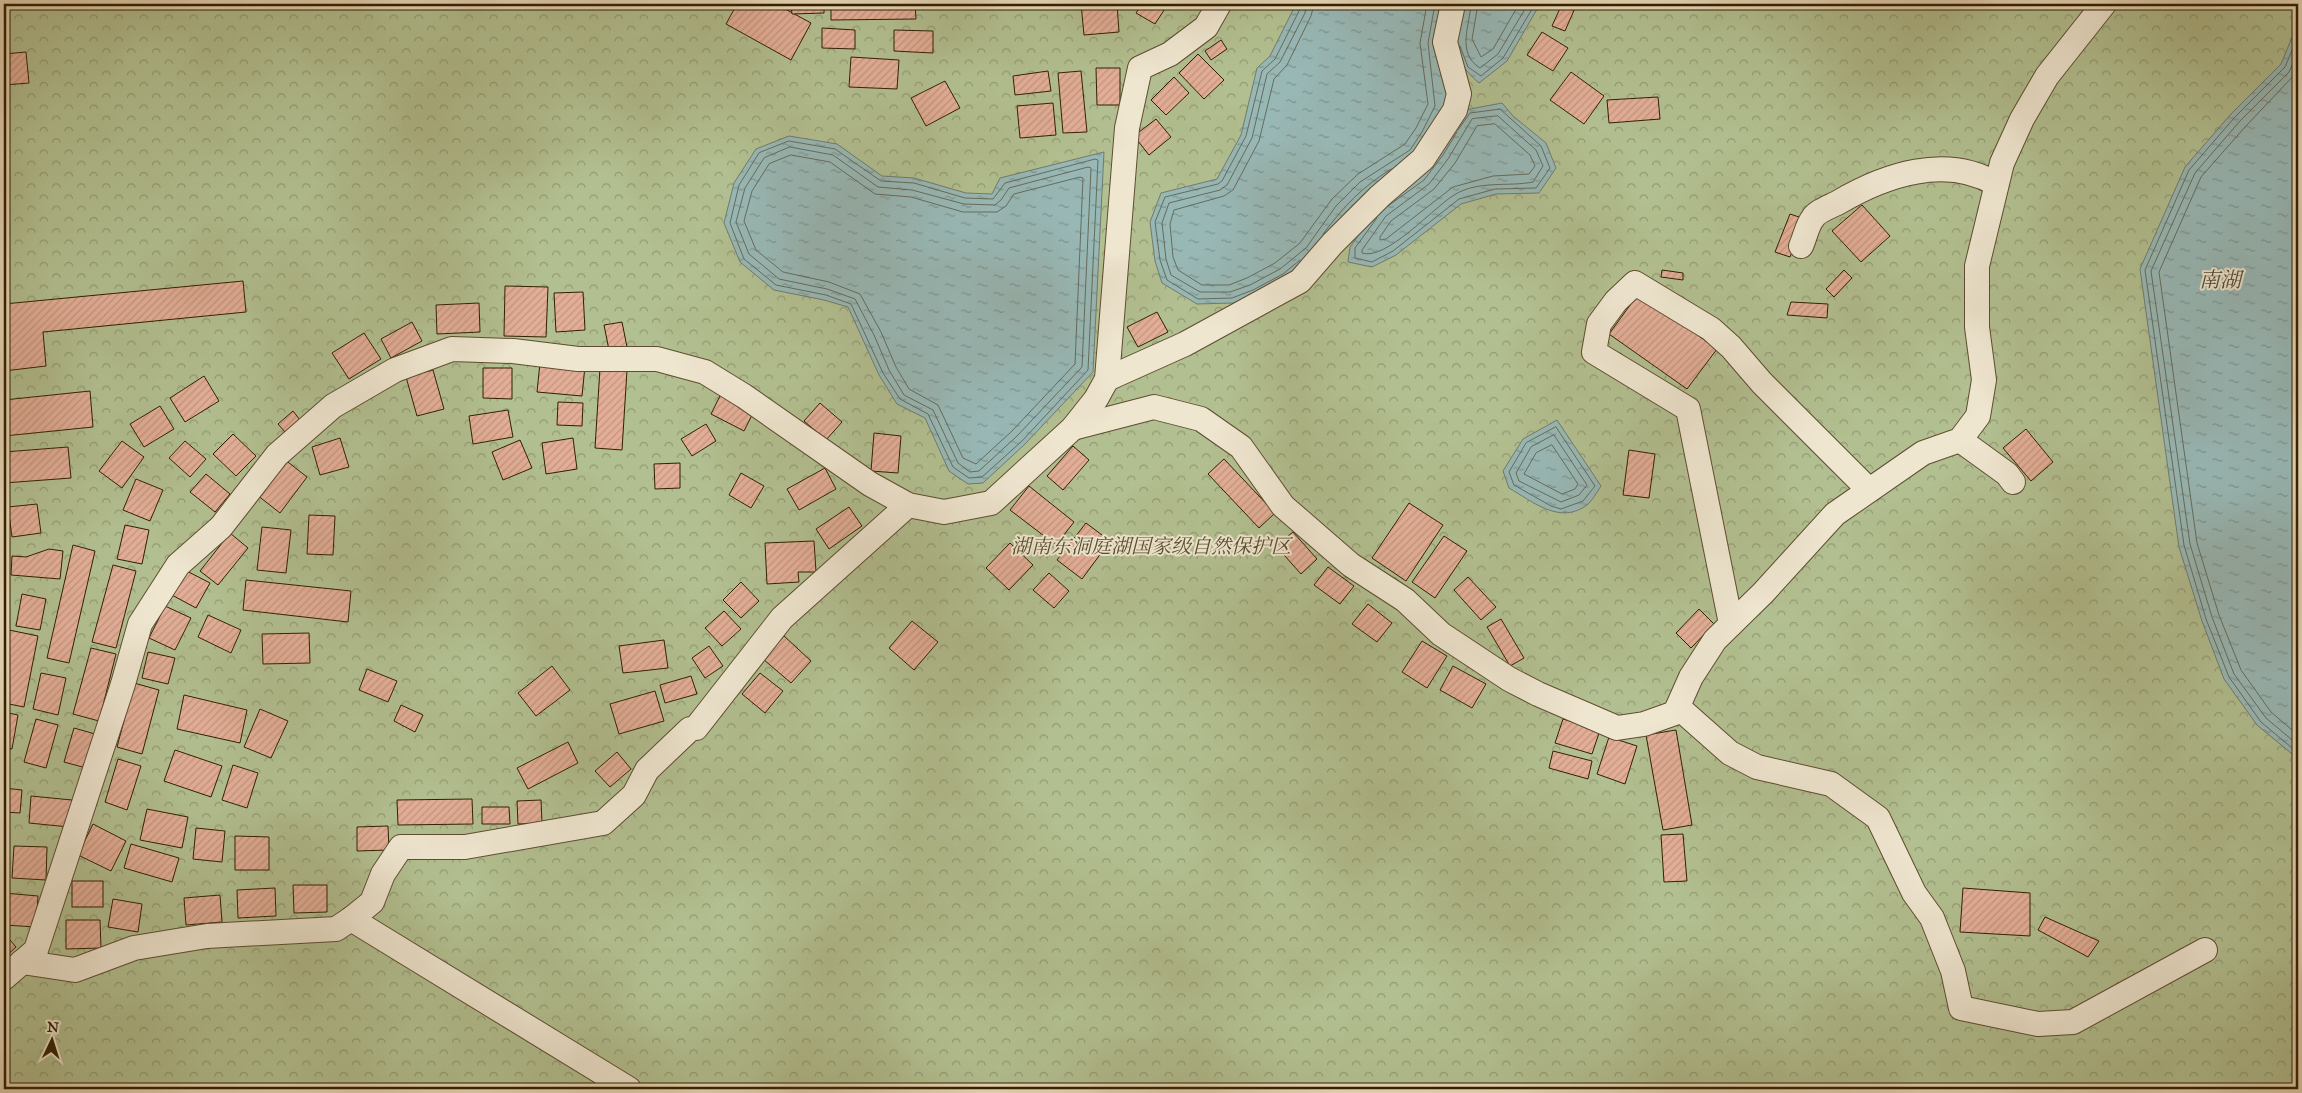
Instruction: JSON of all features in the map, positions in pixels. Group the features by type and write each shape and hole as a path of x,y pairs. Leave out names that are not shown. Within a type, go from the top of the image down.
{"street":[{"path":"4,978 36,950 123,684 140,624 178,565 221,527 277,455 333,406 395,370 452,349 513,351 578,359 657,359 704,372 744,396 870,484 908,505 944,512 991,502 1073,428 1096,399 1107,379 1127,128 1140,68 1170,54 1206,27 1219,4"},
{"path":"1107,379 1185,344 1300,281 1332,244 1373,203 1424,159 1455,110 1459,94 1445,42 1453,4"},
{"path":"1073,428 1154,407 1200,419 1241,447 1283,506 1351,565 1406,600 1441,634 1509,679 1538,694 1617,728 1652,722 1675,713 1691,676 1715,640 1835,514 1868,489 1923,453 1960,440 1978,416 1984,380 1977,327 1976,266 2002,163 2022,120 2046,76 2104,4"},
{"path":"1802,246 1813,217 1872,184 1915,171 1945,170 1981,175 1996,184"},
{"path":"1731,624 1688,409 1594,352 1599,324 1616,301 1635,283 1711,329 1731,346 1762,383 1868,489"},
{"path":"1960,440 2007,474 2013,482"},
{"path":"22,962 75,970 134,948 207,936 336,929 372,902 383,874 401,847 465,846 603,823 634,795 647,770 690,730 696,728 782,618 908,505"},
{"path":"1678,707 1730,753 1757,767 1830,784 1878,818 1914,893 1932,918 1953,970 1961,1008 2038,1024 2073,1022 2205,950"},
{"path":"351,919 629,1089"}],"green space":[{"name":"湖南东洞庭湖国家级自然保护区","path":"4,4 2298,4 2298,1089 4,1089"}],"water":[{"path":"1296,4 1447,4 1447,109 1418,158 1368,190 1345,213 1328,236 1286,278 1255,295 1233,303 1197,304 1162,283 1155,261 1150,222 1161,193 1217,179 1241,135 1257,68 1270,56"},
{"path":"1460,4 1540,4 1507,61 1479,83 1457,56 1454,38"},
{"name":"南湖","path":"2298,23 2297,758 2257,725 2224,679 2202,621 2179,547 2140,269 2185,167 2231,114 2281,64"},
{"path":"1502,103 1513,116 1546,143 1556,168 1539,193 1496,194 1461,204 1396,255 1372,267 1348,262 1350,247 1378,208 1465,110"},
{"path":"789,136 837,144 882,176 914,178 966,193 992,194 1000,178 1104,152 1093,372 1025,444 983,483 968,484 949,471 925,418 897,404 879,375 848,307 774,290 740,262 724,223 734,183 756,149"},
{"path":"1557,420 1601,486 1587,505 1577,511 1567,513 1557,512 1537,505 1509,488 1503,471 1523,439"}],"building":[{"path":"737,4 776,4 811,23 791,60 726,24"},
{"path":"791,4 824,4 824,13 792,14"},
{"path":"831,4 915,4 916,19 831,20"},
{"path":"965,4 1001,4 1001,7"},
{"path":"1081,4 1117,4 1119,32 1084,35"},
{"path":"1142,4 1168,4 1155,24 1136,13"},
{"path":"1562,4 1575,8 1565,31 1552,26"},
{"path":"2162,4 2177,4 2165,10"},
{"path":"822,28 855,30 855,49 822,48"},
{"path":"894,30 933,31 933,53 894,51"},
{"path":"1542,32 1568,48 1553,71 1527,55"},
{"path":"1221,40 1227,49 1211,60 1205,51"},
{"path":"26,52 29,83 4,85 4,54"},
{"path":"1198,54 1224,80 1204,99 1179,73"},
{"path":"851,57 899,60 897,89 849,87"},
{"path":"1096,68 1120,68 1120,105 1097,105"},
{"path":"1048,71 1051,91 1015,95 1013,76"},
{"path":"1081,71 1087,132 1063,133 1058,73"},
{"path":"1571,72 1604,96 1584,124 1550,100"},
{"path":"1174,77 1189,93 1166,115 1151,100"},
{"path":"945,81 960,108 926,126 911,98"},
{"path":"1658,97 1660,119 1609,123 1607,100"},
{"path":"1053,103 1056,135 1020,138 1017,106"},
{"path":"1156,119 1171,137 1149,155 1134,136"},
{"path":"1862,205 1890,236 1861,262 1832,231"},
{"path":"1790,214 1805,219 1790,257 1775,252"},
{"path":"1662,270 1683,273 1683,280 1661,277"},
{"path":"1844,270 1852,278 1834,297 1826,289"},
{"path":"243,281 246,312 43,332 46,366 4,371 4,304"},
{"path":"505,286 548,287 546,337 504,336"},
{"path":"583,292 585,330 556,332 554,293"},
{"path":"1639,293 1717,349 1687,389 1609,334"},
{"path":"1791,302 1828,304 1827,318 1787,315"},
{"path":"479,303 480,332 437,334 436,305"},
{"path":"1157,312 1168,332 1138,347 1127,327"},
{"path":"412,322 422,341 391,358 381,339"},
{"path":"622,322 627,347 609,350 604,325"},
{"path":"364,333 381,359 349,379 332,353"},
{"path":"540,363 585,366 582,396 537,392"},
{"path":"483,368 512,368 512,399 483,398"},
{"path":"600,368 627,370 622,450 595,448"},
{"path":"433,370 444,409 417,416 406,377"},
{"path":"204,376 219,401 185,422 170,398"},
{"path":"90,391 93,427 4,436 4,400"},
{"path":"721,394 754,411 744,431 711,414"},
{"path":"558,402 583,403 582,426 557,425"},
{"path":"820,403 842,422 826,440 804,421"},
{"path":"160,406 174,429 144,447 130,424"},
{"path":"508,410 513,437 473,444 469,416"},
{"path":"293,411 300,420 285,432 278,424"},
{"path":"706,424 716,441 692,456 681,439"},
{"path":"2026,429 2053,462 2031,481 2003,448"},
{"path":"874,433 901,436 898,473 871,471"},
{"path":"233,434 256,456 236,476 213,454"},
{"path":"340,438 349,467 320,475 312,447"},
{"path":"573,438 577,469 546,474 542,443"},
{"path":"520,440 532,468 503,480 492,452"},
{"path":"122,441 144,457 122,488 99,471"},
{"path":"185,441 206,459 190,477 169,458"},
{"path":"1073,446 1089,460 1063,490 1047,476"},
{"path":"68,447 71,478 4,483 4,452"},
{"path":"1629,450 1655,454 1649,498 1623,495"},
{"path":"284,459 307,477 280,513 257,495"},
{"path":"1224,459 1275,513 1259,528 1208,474"},
{"path":"680,463 680,488 655,489 654,464"},
{"path":"825,468 836,489 799,510 787,489"},
{"path":"741,473 764,486 751,508 729,495"},
{"path":"206,474 230,494 215,512 190,492"},
{"path":"136,479 163,490 150,521 123,510"},
{"path":"1029,486 1074,522 1056,545 1010,510"},
{"path":"1409,503 1443,525 1406,581 1372,558"},
{"path":"37,504 41,533 12,537 8,507"},
{"path":"849,507 862,526 829,549 816,529"},
{"path":"309,515 335,516 333,555 307,554"},
{"path":"1086,523 1110,541 1082,579 1057,560"},
{"path":"125,525 149,530 142,564 117,559"},
{"path":"262,527 291,530 286,573 257,570"},
{"path":"1293,532 1317,559 1301,574 1276,546"},
{"path":"230,533 248,548 218,585 200,571"},
{"path":"1444,536 1467,551 1435,598 1412,582"},
{"path":"814,541 816,572 798,572 799,582 767,584 765,543"},
{"path":"1010,543 1033,565 1009,590 986,568"},
{"path":"73,545 95,551 69,663 47,658"},
{"path":"49,549 63,551 60,579 11,575 12,556 26,557"},
{"path":"113,565 136,571 116,648 92,642"},
{"path":"1328,567 1354,586 1340,604 1314,585"},
{"path":"183,569 210,583 196,608 170,594"},
{"path":"1049,573 1069,591 1054,608 1033,590"},
{"path":"1468,577 1496,607 1481,620 1454,590"},
{"path":"246,580 351,591 348,622 243,610"},
{"path":"741,582 759,601 741,618 723,600"},
{"path":"22,594 46,599 40,630 16,626"},
{"path":"1368,604 1392,623 1377,642 1352,624"},
{"path":"165,606 191,618 175,650 149,638"},
{"path":"1699,609 1714,624 1691,648 1676,633"},
{"path":"724,611 741,629 722,646 705,628"},
{"path":"208,615 241,630 231,653 198,637"},
{"path":"1501,619 1524,658 1510,666 1487,627"},
{"path":"912,621 938,642 914,670 889,648"},
{"path":"9,630 38,636 24,707 4,703 4,659"},
{"path":"309,633 310,663 263,664 262,634"},
{"path":"784,636 811,661 791,683 763,659"},
{"path":"664,640 668,668 623,673 619,646"},
{"path":"1422,641 1447,656 1427,688 1402,672"},
{"path":"709,646 723,666 705,678 692,658"},
{"path":"91,648 116,654 99,721 73,714"},
{"path":"148,652 175,658 168,684 142,678"},
{"path":"552,666 570,690 536,716 518,693"},
{"path":"1453,666 1486,684 1472,708 1440,690"},
{"path":"367,669 397,681 388,702 359,690"},
{"path":"41,673 66,678 58,715 33,709"},
{"path":"760,673 783,691 765,713 742,694"},
{"path":"691,676 697,694 665,703 660,685"},
{"path":"134,683 159,690 142,754 117,747"},
{"path":"655,691 664,721 619,734 610,704"},
{"path":"184,695 247,710 240,743 177,729"},
{"path":"401,705 423,715 415,732 394,721"},
{"path":"260,709 288,721 271,758 244,747"},
{"path":"4,712 18,715 12,749 4,747"},
{"path":"36,719 58,725 46,768 24,762"},
{"path":"1563,719 1600,730 1592,754 1555,743"},
{"path":"74,728 95,734 86,768 64,762"},
{"path":"1676,730 1692,825 1663,830 1646,735"},
{"path":"1609,737 1637,746 1625,784 1597,774"},
{"path":"568,742 578,763 528,789 517,768"},
{"path":"175,750 222,766 211,797 164,781"},
{"path":"1553,751 1592,761 1588,779 1549,768"},
{"path":"617,752 631,769 610,787 595,771"},
{"path":"118,759 141,766 127,810 105,802"},
{"path":"233,765 258,773 247,808 222,800"},
{"path":"4,788 22,790 20,813 4,812"},
{"path":"31,796 72,800 69,827 29,823"},
{"path":"472,799 473,824 398,825 397,800"},
{"path":"541,800 542,823 518,824 517,801"},
{"path":"482,807 509,807 510,824 482,824"},
{"path":"147,809 188,817 182,848 140,840"},
{"path":"93,824 126,841 111,871 78,855"},
{"path":"388,826 389,850 357,851 357,827"},
{"path":"196,828 225,831 222,862 193,859"},
{"path":"1683,834 1687,881 1664,882 1661,835"},
{"path":"235,836 269,837 269,870 235,870"},
{"path":"131,844 179,858 172,882 124,868"},
{"path":"14,846 47,847 46,880 12,878"},
{"path":"72,881 103,881 103,907 72,907"},
{"path":"293,885 327,885 327,912 294,913"},
{"path":"275,888 276,916 238,918 237,890"},
{"path":"1963,888 2030,893 2030,936 1960,932"},
{"path":"4,893 38,896 36,927 4,925"},
{"path":"220,895 222,922 186,925 184,898"},
{"path":"113,899 142,904 138,932 108,927"},
{"path":"2045,917 2099,941 2088,957 2038,930"},
{"path":"66,920 100,920 101,948 66,949"},
{"path":"4,933 16,947 4,958"}]}
